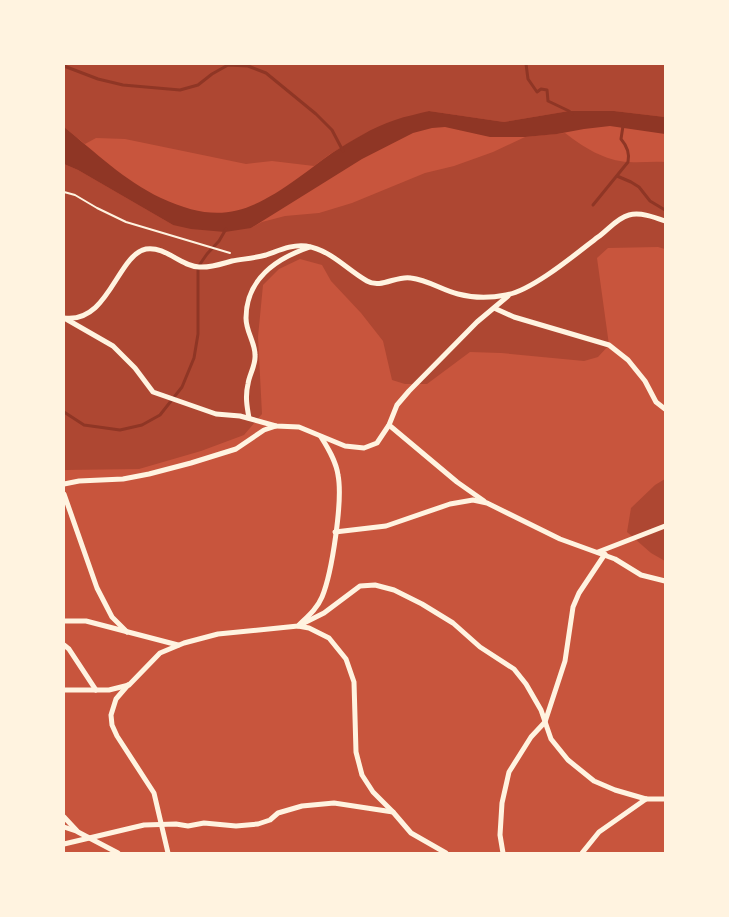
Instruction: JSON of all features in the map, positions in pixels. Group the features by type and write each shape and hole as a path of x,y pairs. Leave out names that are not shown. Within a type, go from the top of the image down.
{"street":[{"path":"65,318 80,317 92,310 107,294 134,255 145,249 156,249 182,263 198,267 213,266 264,255 293,246 310,247 320,249 332,256 369,282 382,283 398,278 411,277 458,294 480,298 508,295 533,284 599,236 616,221 628,215 640,214 665,221"},
{"path":"249,418 246,404 248,384 256,356 248,333 246,318 248,299 257,281 269,268 290,254 310,247"},
{"path":"65,318 113,346 153,392 216,414 249,418 276,426 299,427 346,446 364,448 377,443 389,425 397,405 409,391 477,322 508,295"},
{"path":"494,308 514,317 609,345 628,360 645,381 656,402 665,409"},
{"path":"389,425 457,482 487,503 560,539 605,554 642,576 665,581"},
{"path":"64,484 80,481 123,479 191,463 236,449 264,430 276,426"},
{"path":"298,626 312,612 322,598 329,577 340,491 338,474 331,453 321,436"},
{"path":"64,494 97,588 112,617 126,632"},
{"path":"335,532 386,526 450,504 473,500 487,503"},
{"path":"598,552 665,526"},
{"path":"503,853 500,835 509,772 531,737 545,722 565,662 573,607 579,593 605,554"},
{"path":"298,626 324,614 360,586 374,585 394,590 453,623 480,647 514,670 526,684 541,710 551,739 568,760 594,781 615,790 646,799 665,799"},
{"path":"64,621 86,621 178,645"},
{"path":"168,853 154,793 112,725 111,715 116,700 160,653 178,645 218,634 298,626 309,628 329,638 346,658 354,682 356,752 362,775 372,792 393,812 410,833 446,853"},
{"path":"64,645 69,649 96,690"},
{"path":"64,690 109,690 129,685"},
{"path":"582,853 599,832 646,799"},
{"path":"64,844 144,826 188,826 204,823 236,826 258,824 270,820 278,813 302,806 334,803 393,812"},
{"path":"64,817 78,832"},
{"path":"64,826 118,853"}],"path":[{"path":"64,192 75,195 126,222 234,254"}],"shaded area":[{"path":"64,64 665,64 665,117 614,111 569,111 504,122 429,111 366,133 330,154 314,166 272,161 246,164 125,139 96,138 85,144 64,127"},
{"path":"429,111 504,122 569,111 614,111 665,117 665,134 610,126 525,137 490,137 445,127 432,128 413,133 362,159 251,228 225,232 191,229 173,225 78,170 64,164 64,127 123,175 161,198 200,211 217,213 233,211 264,200 332,153 370,130 399,119"},
{"path":"565,133 587,148 611,159 629,162 665,162 665,249 658,247 608,248 597,258 609,345 598,357 584,361 470,352 427,384 405,384 392,380 383,341 361,313 331,281 322,265 300,259 279,269 263,285 258,337 262,414 244,435 201,451 139,469 64,470 64,164 78,170 173,225 251,228 262,222 285,216 319,213 352,203 425,173 454,166 493,152 525,137"},
{"path":"665,479 665,561 651,553 627,532 631,508 655,485"}],"waterway":[{"path":"526,64 528,79 537,92 541,89 547,90 548,101 572,114"},
{"path":"64,66 98,79 123,85 180,90 198,85 228,65 248,66 266,73 316,114 332,130 343,151"},
{"path":"593,205 628,162 628,150 621,139 623,126"},
{"path":"617,176 639,187 650,201 665,210"},
{"path":"64,412 84,425 120,430 142,425 160,415 182,387 194,358 198,334 198,267 226,229"}]}
